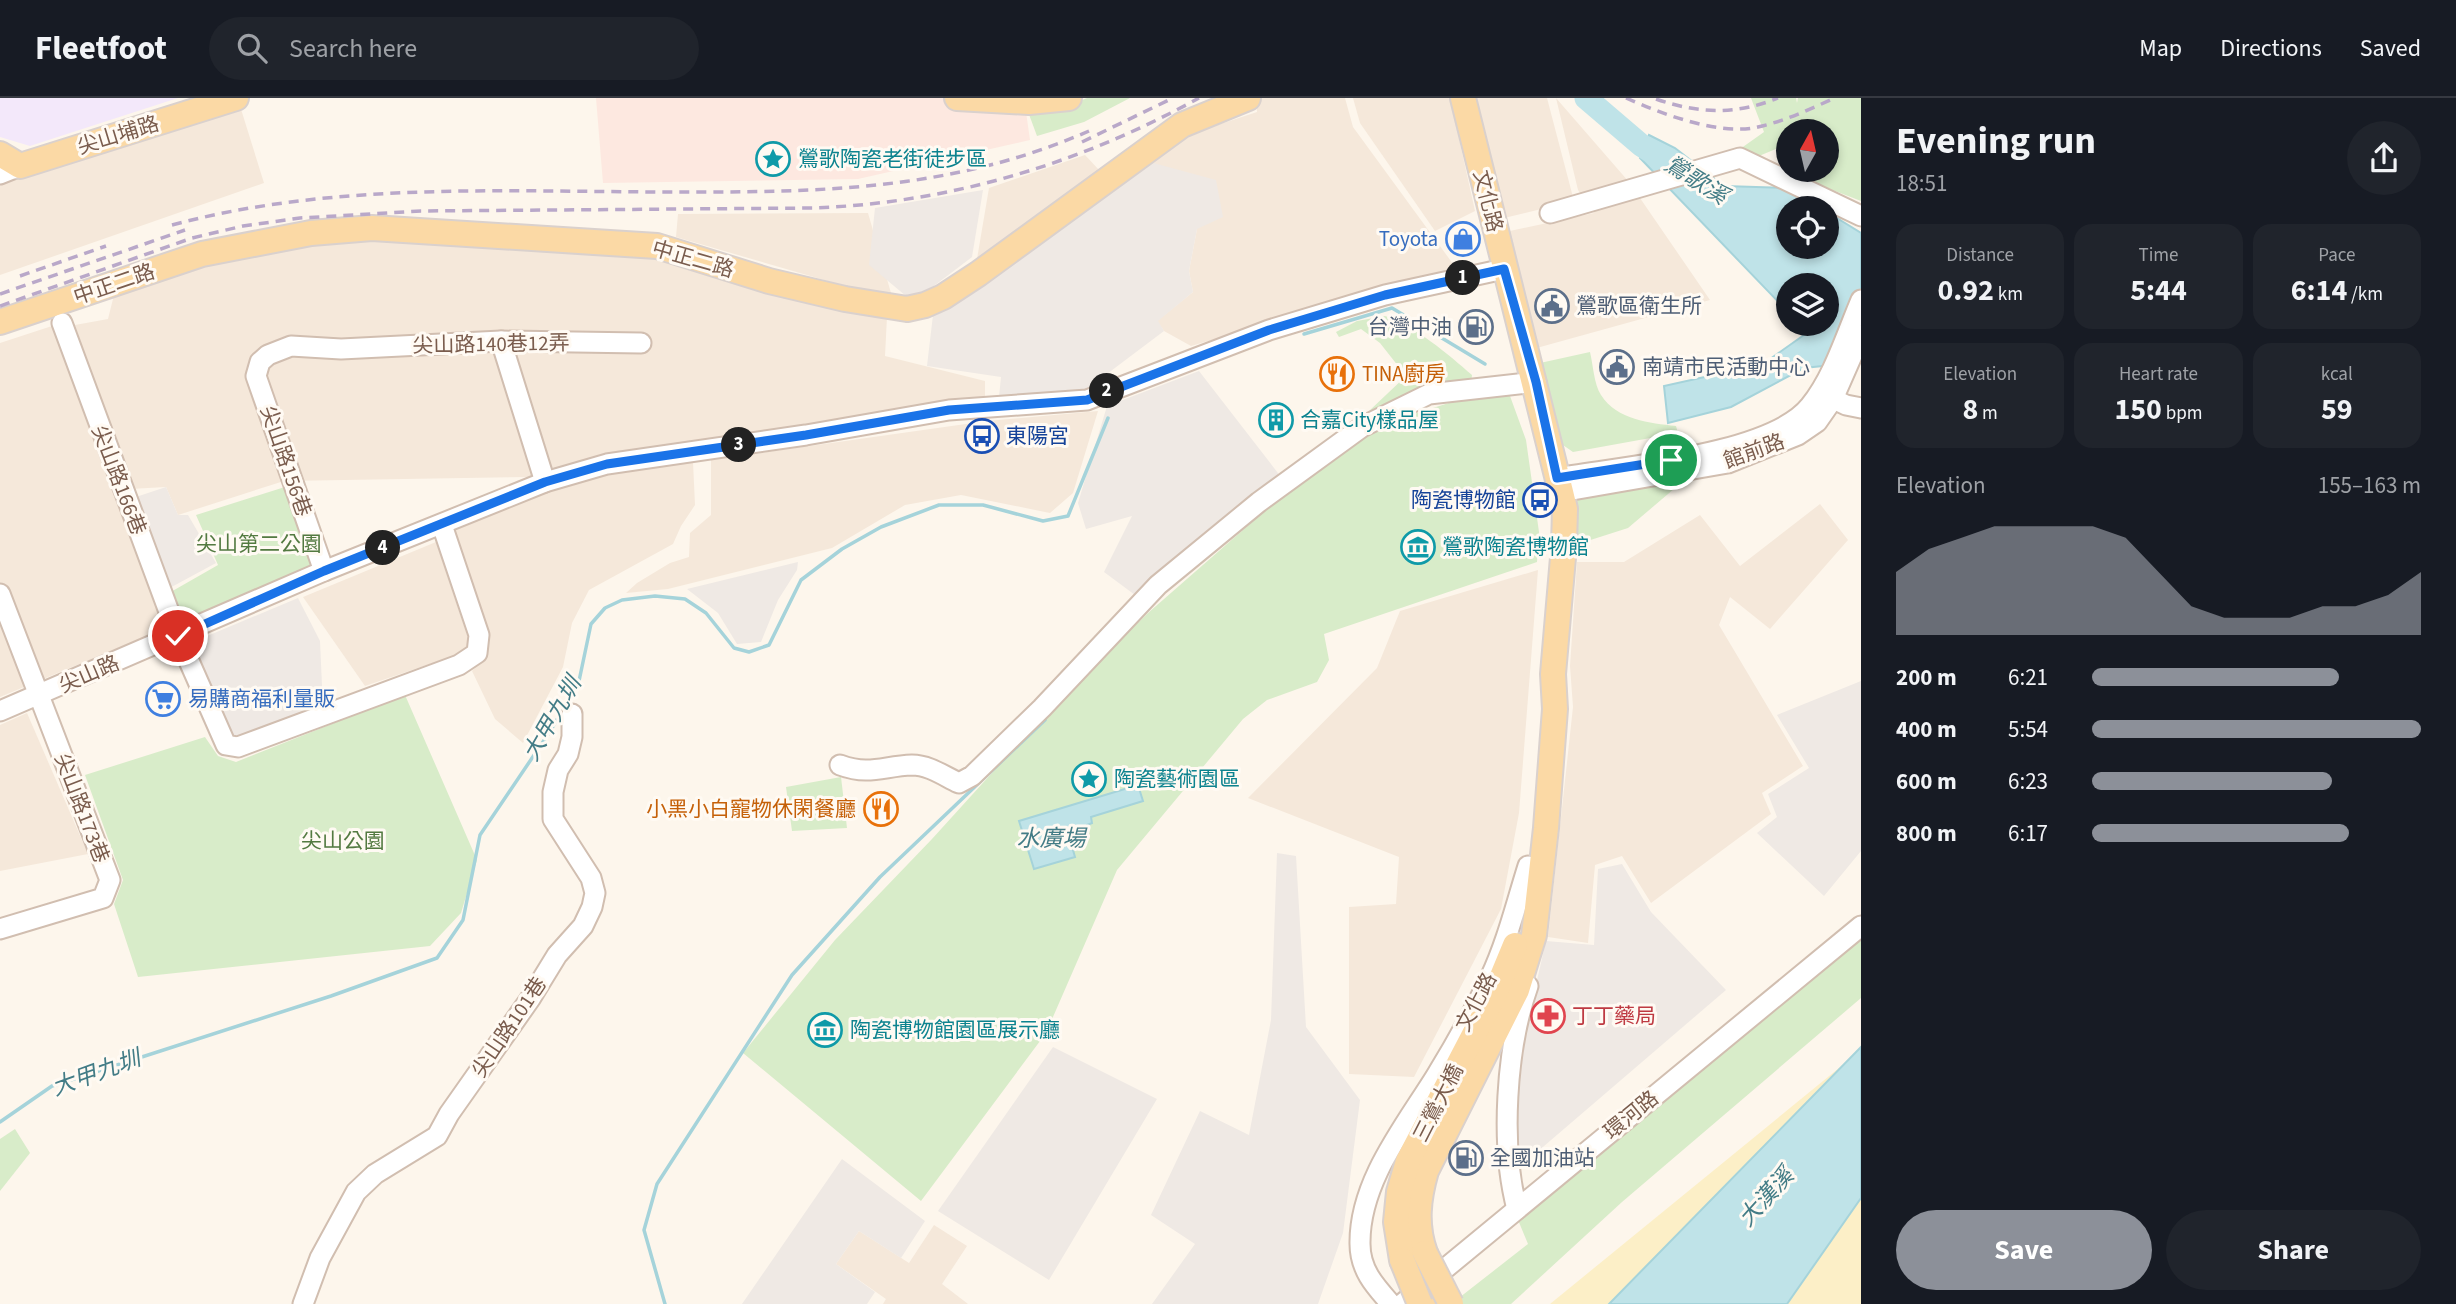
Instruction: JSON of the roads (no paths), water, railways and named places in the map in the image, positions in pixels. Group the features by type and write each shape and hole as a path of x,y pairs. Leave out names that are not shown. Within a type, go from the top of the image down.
{"main road":[{"name":"尖山埔路","path":"7,164 236,98"},
{"path":"957,98 1018,102 1069,98"},
{"name":"中正二路","path":"0,322 202,254 311,233 372,228 657,246 769,281 845,299 907,309 943,297 978,274 1182,125 1248,98"},
{"name":"文化路","path":"1463,98 1504,269 1536,382 1564,509 1564,546 1553,674 1542,711 1535,869"},
{"name":"三鶯大橋","path":"1426,1298 1413,1257 1419,1232 1418,1208 1426,1171 1517,990 1534,934 1535,869"},
{"name":"三鶯大橋","path":"1413,1257 1451,1304"}],"street":[{"path":"1550,213 1740,158 1861,216"},
{"name":"尖山路","path":"0,711 324,571 545,482 607,464 806,435 949,410 1087,400 1269,330 1385,295 1504,269"},
{"path":"1829,389 1861,300"},
{"name":"尖山路166巷","path":"62,323 178,636 226,746 238,747 459,665 477,653 479,635 442,525"},
{"path":"1829,389 1861,335"},
{"path":"501,341 545,482"},
{"name":"尖山路140巷12弄","path":"268,355 291,345 341,349 501,341 641,343"},
{"name":"尖山路156巷","path":"268,355 260,362 256,376 324,571"},
{"path":"840,765 858,772 914,765 934,770 959,783 972,776 1042,708 1158,585 1259,502 1362,427 1429,394 1536,382"},
{"path":"1829,389 1861,408"},
{"name":"館前路","path":"1559,485 1701,468 1762,451 1798,435 1817,422 1829,389"},
{"path":"0,594 39,695"},
{"name":"尖山路173巷","path":"0,929 103,898 110,880 39,695"},
{"name":"尖山路101巷","path":"303,1304 320,1258 356,1192 375,1174 437,1136 449,1114 530,999 557,955 583,926 592,907 595,893 591,878 553,819 553,792 558,770 568,754 572,737 572,714"},
{"path":"1517,1209 1509,1180 1507,1158 1511,1067 1517,1025 1543,934 1546,907 1535,869"},
{"name":"文化路","path":"1391,1304 1368,1277 1360,1256 1363,1216 1371,1189 1380,1167 1438,1072 1490,978 1535,869"},
{"name":"環河路","path":"1402,1304 1426,1298 1517,1209 1861,926"}],"water":[{"path":"1649,135 1675,148 1724,186 1786,188 1800,196 1776,196 1776,259 1839,259 1839,219 1861,233 1861,362 1804,368 1731,407 1668,423 1664,386 1763,364 1803,336 1839,336 1839,273 1776,273 1776,300 1640,158"},
{"name":"水廣場","path":"1138,785 1143,801 1091,817 1092,823 1087,825 1087,830 1080,833 1082,840 1076,842 1078,849 1073,850 1075,857 1034,869 1019,821"},
{"name":"大漢溪","path":"1861,1047 1861,1198 1787,1304 1609,1304"}],"waterway":[{"name":"鶯歌溪","path":"1586,98 1641,145 1669,163"},
{"name":"大甲九圳","path":"1304,334 1392,308 1485,364"},
{"name":"大甲九圳","path":"0,1122 52,1086 331,996 437,958 463,920 480,835 551,730 579,681 591,624 605,608 622,600 655,596 685,599 706,613 734,648 749,652 769,645 801,580 842,549 881,527 939,505 983,505 1043,521 1068,516 1108,418"},
{"path":"665,1304 644,1230 657,1184 792,975 880,877 1045,720"}],"railway":[{"path":"1082,142 1173,98"},
{"path":"0,306 192,238 243,226 300,218 421,211 813,208 914,198 1012,176 1060,160 1107,142 1199,98"},
{"path":"1626,98 1691,122 1726,129 1758,127 1835,98"},
{"path":"1656,99 1687,108 1732,110 1778,98"},
{"path":"172,225 237,210 368,195 501,191 751,192 850,187 946,175 993,164 1041,150 1089,131"},
{"path":"0,294 185,230"},
{"path":"20,276 106,246"}],"place":[{"name":"鶯歌陶瓷老街徒步區","path":"773,159"},
{"name":"Toyota","path":"1463,239"},
{"name":"鶯歌區衛生所","path":"1552,306"},
{"name":"台灣中油","path":"1476,327"},
{"name":"南靖市民活動中心","path":"1617,367"},
{"name":"TINA廚房","path":"1337,374"},
{"name":"合嘉City樣品屋","path":"1276,420"},
{"name":"東陽宮","path":"982,436"},
{"name":"陶瓷博物館","path":"1540,500"},
{"name":"鶯歌陶瓷博物館","path":"1418,547"},
{"name":"易購商福利量販","path":"163,699"},
{"name":"陶瓷藝術園區","path":"1089,779"},
{"name":"小黑小白寵物休閑餐廳","path":"881,809"},
{"name":"丁丁藥局","path":"1548,1016"},
{"name":"陶瓷博物館園區展示廳","path":"825,1030"},
{"name":"全國加油站","path":"1466,1158"}],"park label":[{"name":"尖山第二公園","path":"259,544"},
{"name":"尖山公園","path":"343,841"}]}
